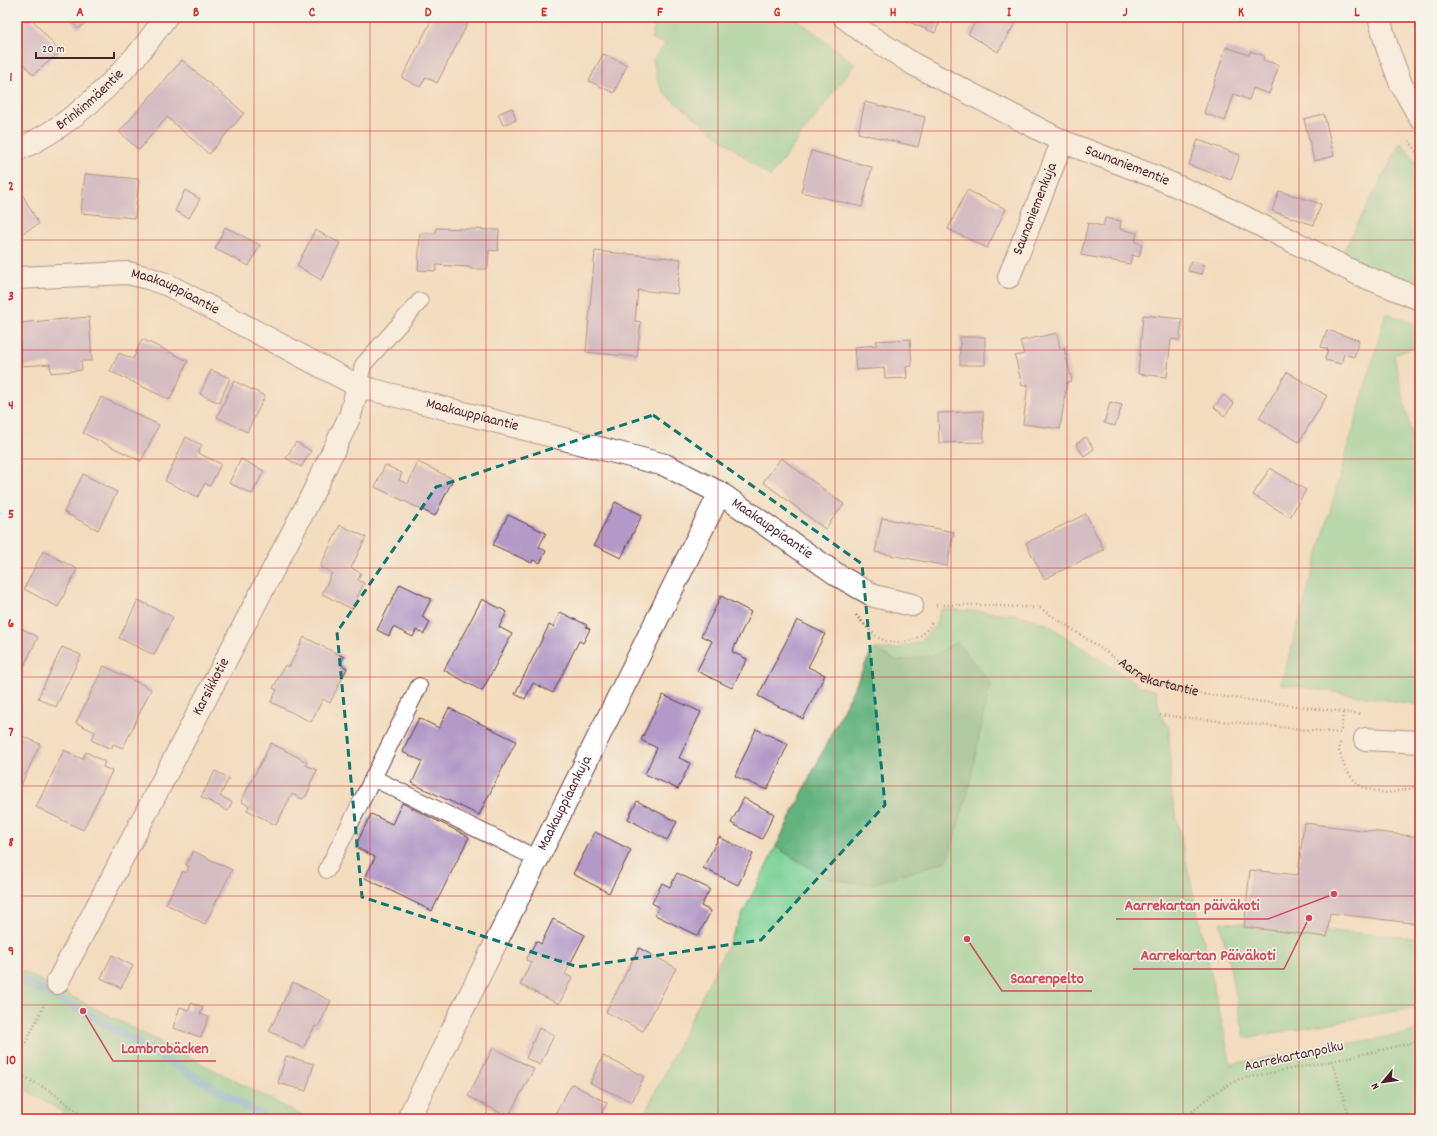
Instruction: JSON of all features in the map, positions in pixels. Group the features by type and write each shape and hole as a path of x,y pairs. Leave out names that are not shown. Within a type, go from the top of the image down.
{"street":[{"name":"Brinkinmäentie","path":"17,150 54,130 83,109 137,55 166,17"},
{"name":"Saunaniementie","path":"844,17 862,31 913,64 1064,142 1151,175 1212,201 1358,274 1420,299"},
{"path":"1379,17 1387,47 1401,84 1420,118"},
{"name":"Saunaniemenkuja","path":"1010,277 1064,142"},
{"name":"Maakauppiaantie","path":"17,278 128,273 148,278 168,285 358,386 665,465 720,492 839,576 874,596 912,605"},
{"name":"Karsikkotie","path":"56,984 311,497 350,416 358,386"},
{"name":"Maakauppiaankuja","path":"410,1115 720,492"},
{"path":"1364,739 1420,742"}],"lane":[{"path":"358,386 363,364 420,301"},
{"path":"326,870 419,686"},
{"path":"372,778 538,859"}],"path":[{"path":"1414,17 1420,37"},
{"name":"Aarrekartantie","path":"912,605 982,605 1040,608 1099,646 1145,680 1202,694 1366,715"},
{"path":"1160,715 1341,733"},
{"path":"1387,793 1409,789 1420,784"},
{"path":"17,1062 41,1010"},
{"name":"Aarrekartanpolku","path":"1183,1119 1210,1096 1239,1079 1420,1040"},
{"path":"1332,1060 1350,1119"},
{"path":"17,1073 52,1092 86,1119"}],"highlighted area":[{"path":"653,415 862,564 885,805 761,940 578,967 362,897 337,632 436,487"}],"green space":[{"path":"657,17 794,17 855,64 770,177 665,94 658,82 653,59 666,44 651,39"},
{"path":"1401,142 1420,168 1420,290 1341,256"},
{"path":"1386,313 1420,326 1420,345 1394,355 1420,475 1420,705 1281,684"},
{"path":"941,609 1016,614 1045,623 1140,686 1156,691 1160,715 1169,728 1171,793 1231,1064 1420,1031 1420,1119 642,1119 873,649 895,649 921,641 935,626"},
{"path":"957,642 990,683 968,792 947,861 871,884 848,882 822,876 776,847 873,649 899,661 934,655"},
{"path":"1220,922 1420,938 1420,1007 1245,1038"},
{"path":"17,968 309,1119 75,1119 17,1085"}],"building":[{"path":"17,17 30,17 60,52 33,75 17,56"},
{"path":"68,17 92,17 78,29"},
{"path":"433,17 471,17 437,83 426,77 420,87 402,78"},
{"path":"903,17 942,17 935,33 902,19"},
{"path":"978,17 1019,17 998,52 968,34"},
{"path":"1226,47 1249,55 1250,51 1264,56 1263,60 1279,65 1269,94 1253,88 1249,100 1234,94 1225,121 1204,113"},
{"path":"603,54 627,65 614,93 589,81"},
{"path":"182,60 244,113 209,154 167,117 139,150 119,132"},
{"path":"865,102 925,117 918,147 858,133"},
{"path":"512,108 516,120 503,125 498,114"},
{"path":"1324,114 1334,156 1314,161 1304,119"},
{"path":"1198,140 1240,155 1231,180 1189,165"},
{"path":"811,151 872,167 862,207 801,192"},
{"path":"85,174 139,179 135,218 81,213"},
{"path":"185,190 200,199 189,218 175,211"},
{"path":"967,190 1006,209 987,248 948,229"},
{"path":"1279,191 1321,204 1314,225 1272,211"},
{"path":"22,194 39,224 17,236 17,196"},
{"path":"1105,218 1121,221 1120,229 1137,233 1135,242 1142,244 1139,257 1132,255 1130,264 1081,255 1088,223 1103,226"},
{"path":"225,227 260,245 249,266 215,249"},
{"path":"436,228 499,230 498,251 489,250 488,267 486,269 436,265 436,271 418,270 420,233 436,233"},
{"path":"315,230 340,243 321,280 297,266"},
{"path":"595,251 681,259 677,294 638,290 635,321 641,322 637,357 586,352"},
{"path":"1191,261 1204,265 1202,274 1188,271"},
{"path":"1143,315 1182,319 1180,340 1171,339 1167,377 1138,374"},
{"path":"89,317 92,361 81,361 82,370 51,373 50,364 22,366 18,323"},
{"path":"1327,330 1359,340 1354,357 1344,354 1341,364 1325,360 1328,349 1321,347"},
{"path":"1057,333 1060,349 1064,348 1072,381 1067,382 1060,429 1023,424 1028,384 1022,386 1015,356 1024,354 1020,341"},
{"path":"960,337 985,337 985,365 960,365"},
{"path":"142,339 188,361 170,400 110,371 119,353 133,359"},
{"path":"910,339 912,366 906,367 907,378 885,379 884,368 856,370 854,347 877,345 876,341"},
{"path":"211,370 230,378 219,403 200,394"},
{"path":"1287,372 1327,396 1299,442 1259,418"},
{"path":"234,381 265,396 247,432 217,417"},
{"path":"1224,395 1234,404 1224,416 1214,407"},
{"path":"101,397 159,425 141,461 83,433"},
{"path":"1110,402 1122,405 1115,426 1104,423"},
{"path":"983,411 984,442 939,443 938,413"},
{"path":"186,437 202,445 198,453 221,464 210,486 205,483 198,497 165,481"},
{"path":"1086,437 1094,449 1084,456 1076,444"},
{"path":"296,442 311,451 301,467 286,458"},
{"path":"781,458 844,504 825,529 763,482"},
{"path":"241,459 264,471 252,494 229,483"},
{"path":"418,462 453,479 435,516 375,487 385,465 402,473 399,480 408,484"},
{"path":"1270,468 1306,490 1290,517 1253,495"},
{"path":"83,474 117,492 98,530 64,512"},
{"path":"615,502 642,515 621,558 594,545"},
{"path":"1086,514 1104,550 1044,579 1026,543"},
{"path":"508,515 546,533 539,547 546,551 540,563 533,560 532,563 493,545"},
{"path":"882,518 954,532 947,566 875,552"},
{"path":"340,525 366,537 351,568 361,573 358,580 364,583 352,609 322,594 332,573 320,567"},
{"path":"43,551 77,569 58,607 24,589"},
{"path":"400,584 431,599 422,617 430,622 424,634 416,630 413,637 393,627 389,636 377,630"},
{"path":"721,596 751,612 732,652 747,659 732,688 697,671 712,641 701,636"},
{"path":"482,599 507,612 499,627 512,634 482,691 444,670"},
{"path":"138,600 173,617 154,655 119,638"},
{"path":"560,612 587,625 586,627 590,629 583,643 579,641 553,693 533,683 525,699 515,694 549,625 553,627"},
{"path":"797,620 825,634 808,667 825,675 803,719 758,696"},
{"path":"17,626 38,637 17,680"},
{"path":"304,637 344,657 340,664 347,668 330,703 323,699 311,722 271,702 277,690 273,688 285,665 289,667"},
{"path":"62,647 81,655 56,707 38,698"},
{"path":"104,666 151,689 123,748 113,744 111,749 91,740 95,732 76,723"},
{"path":"663,695 701,712 679,758 690,763 678,789 645,774 657,748 641,740"},
{"path":"449,708 516,741 479,815 412,783 422,761 402,752 419,718 439,728"},
{"path":"756,729 788,744 767,790 735,776"},
{"path":"20,735 40,744 17,794 17,741"},
{"path":"271,743 307,762 306,765 317,770 306,796 302,799 292,794 276,825 247,810 249,806 241,801"},
{"path":"64,750 82,759 86,752 105,762 103,767 112,771 83,830 36,807"},
{"path":"215,771 229,778 220,796 232,802 228,811 201,797"},
{"path":"744,798 774,814 762,839 731,823"},
{"path":"637,801 677,822 667,840 628,819"},
{"path":"402,803 469,837 432,911 365,878 375,857 355,847 371,814 392,824"},
{"path":"1304,823 1420,837 1420,924 1330,913 1327,937 1244,927 1250,870 1298,875"},
{"path":"595,832 631,850 609,893 573,874"},
{"path":"719,837 753,854 738,885 703,868"},
{"path":"193,851 232,870 205,924 166,904 183,871 186,873 189,867 186,865"},
{"path":"677,873 710,889 701,906 711,911 698,936 655,915 659,907 652,903 662,883 670,887"},
{"path":"553,919 585,935 565,974 572,978 559,1004 520,985 531,962 526,960 536,941 541,944"},
{"path":"639,948 676,968 643,1031 606,1012"},
{"path":"112,955 133,966 121,988 101,978"},
{"path":"293,982 331,1001 318,1027 315,1026 303,1048 269,1031"},
{"path":"191,1003 203,1007 200,1014 209,1017 201,1037 173,1028 180,1007 189,1010"},
{"path":"539,1028 554,1035 540,1065 526,1058"},
{"path":"493,1048 534,1069 508,1117 468,1096"},
{"path":"286,1056 314,1064 306,1091 278,1083"},
{"path":"603,1056 644,1076 632,1102 590,1083"},
{"path":"572,1084 607,1103 598,1119 552,1119"}],"waterway":[{"path":"17,978 83,1011 267,1119"}],"place":[{"name":"Aarrekartan päiväkoti","path":"1334,894"},
{"name":"Aarrekartan Päiväkoti","path":"1309,918"},
{"name":"Saarenpelto","path":"967,939"},
{"name":"Lambrobäcken","path":"83,1011"}]}
